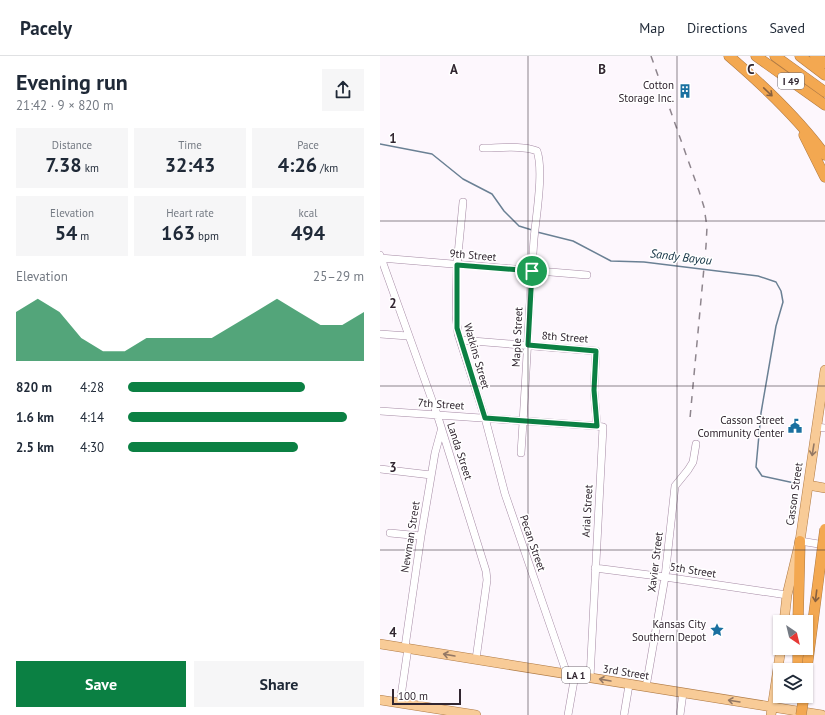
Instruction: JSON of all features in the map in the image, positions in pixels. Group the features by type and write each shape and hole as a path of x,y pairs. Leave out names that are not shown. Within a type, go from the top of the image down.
{"highway":[{"path":"729,56 792,115 825,155"},
{"name":"I 49","path":"756,56 825,106"},
{"name":"I 49","path":"775,56 825,91"},
{"path":"800,56 825,75"},
{"path":"815,56 825,63"},
{"path":"814,97 825,110"},
{"path":"792,115 807,140 825,177"},
{"path":"808,663 825,529"},
{"path":"798,615 800,541"},
{"path":"796,715 797,703"},
{"path":"802,715 803,703"}],"main road":[{"name":"Casson Street","path":"785,615 800,541 808,485 821,427 825,374"},
{"path":"808,485 825,488"},
{"name":"3rd Street","path":"380,644 683,693 772,711 822,715"},
{"path":"772,711 780,655"},
{"path":"380,700 476,715"}],"street":[{"name":"Maple Street","path":"483,148 522,148 537,151 539,157 540,169 534,239 521,453"},
{"name":"Watkins Street","path":"463,202 457,265 457,328 485,418"},
{"name":"9th Street","path":"380,257 457,265 587,275"},
{"path":"380,257 380,274"},
{"name":"Landa Street","path":"380,257 442,430 486,571 486,586 476,659"},
{"path":"380,334 408,336"},
{"name":"8th Street","path":"460,340 596,351"},
{"name":"Arial Street","path":"590,678 603,427 597,426 594,390 596,351"},
{"name":"7th Street","path":"380,411 597,426"},
{"name":"Pecan Street","path":"485,418 505,494 571,675"},
{"name":"Newman Street","path":"400,703 421,536 435,453 442,430"},
{"name":"Xavier Street","path":"646,687 665,577 675,486 693,462 696,444"},
{"path":"380,469 431,475"},
{"path":"390,533 421,536"},
{"path":"800,541 825,545"},
{"name":"5th Street","path":"595,568 788,596"},
{"path":"568,715 571,675"},
{"path":"624,715 629,685"},
{"path":"680,715 683,693"}],"waterway":[{"name":"Sandy Bayou","path":"380,144 432,154 463,179 492,194 504,211 519,226 532,230"},
{"name":"Sandy Bayou","path":"537,232 573,241 611,261 644,262 758,276 776,282 781,291 783,302 776,326 761,413 756,467 762,476 799,484"}],"railway":[{"path":"651,56 699,191 704,207 707,227 690,418"}],"place":[{"name":"Cotton Storage Inc.","path":"685,91"},
{"name":"Casson Street Community Center","path":"795,426"},
{"name":"Kansas City Southern Depot","path":"717,630"}],"route":[{"path":"457,265 532,271 528,345 596,351 594,390 597,426 485,418 458,334 456,315 457,265"}]}
